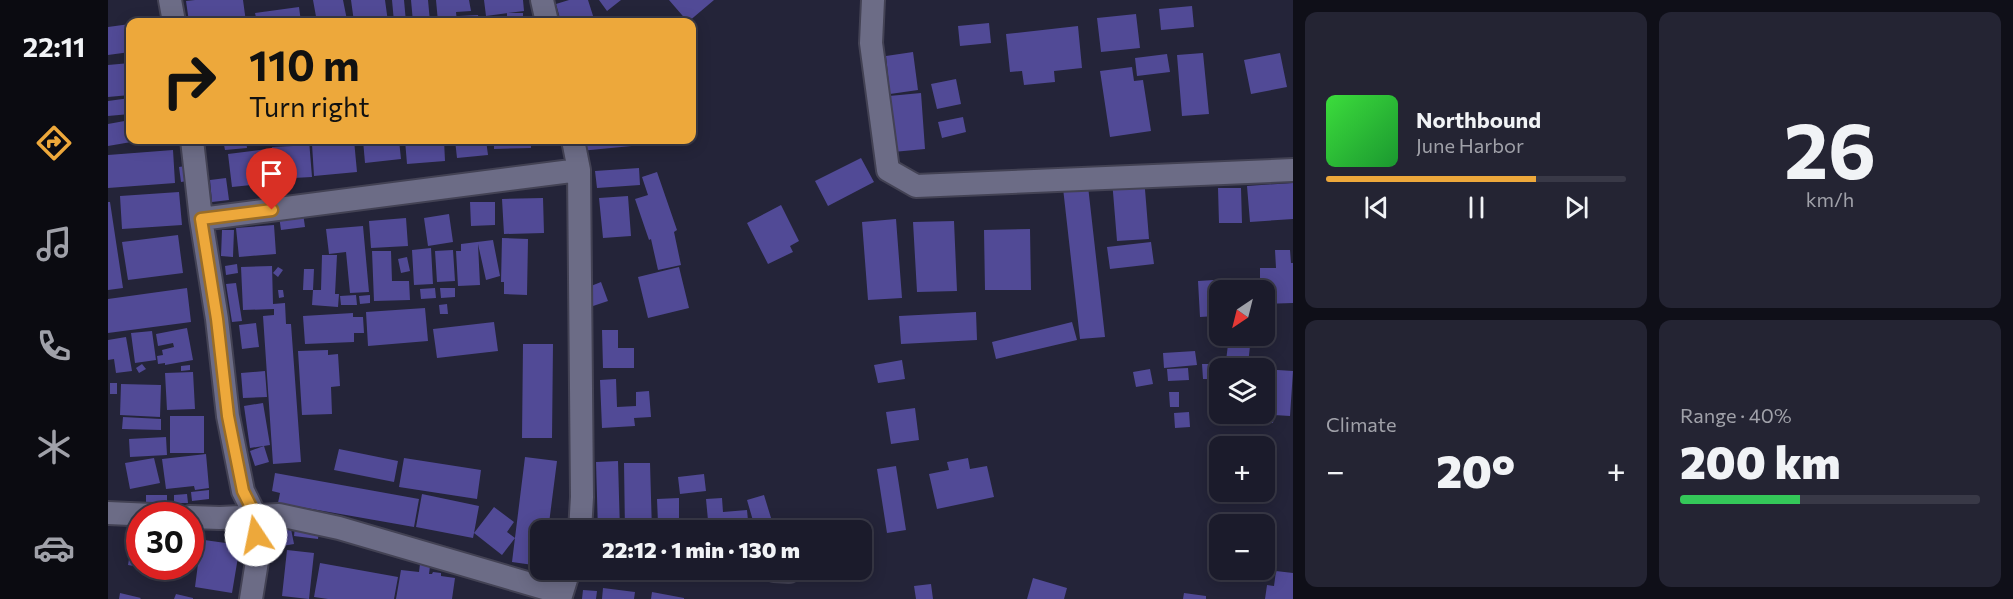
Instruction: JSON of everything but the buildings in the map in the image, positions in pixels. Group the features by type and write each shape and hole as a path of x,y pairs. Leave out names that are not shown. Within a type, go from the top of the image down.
{"street":[{"path":"170,0 173,18"},
{"path":"542,0 546,18"},
{"path":"873,0 870,43 888,170 916,186 1293,170"},
{"path":"192,144 228,416 243,491 255,515 258,555 251,599"},
{"path":"574,144 579,170 580,520"},
{"path":"201,219 579,170"},
{"path":"108,513 126,514"},
{"path":"204,517 279,515 339,528 560,596 566,580"}],"route":[{"path":"256,535 255,515 243,491 236,462 201,219 272,210"}]}
